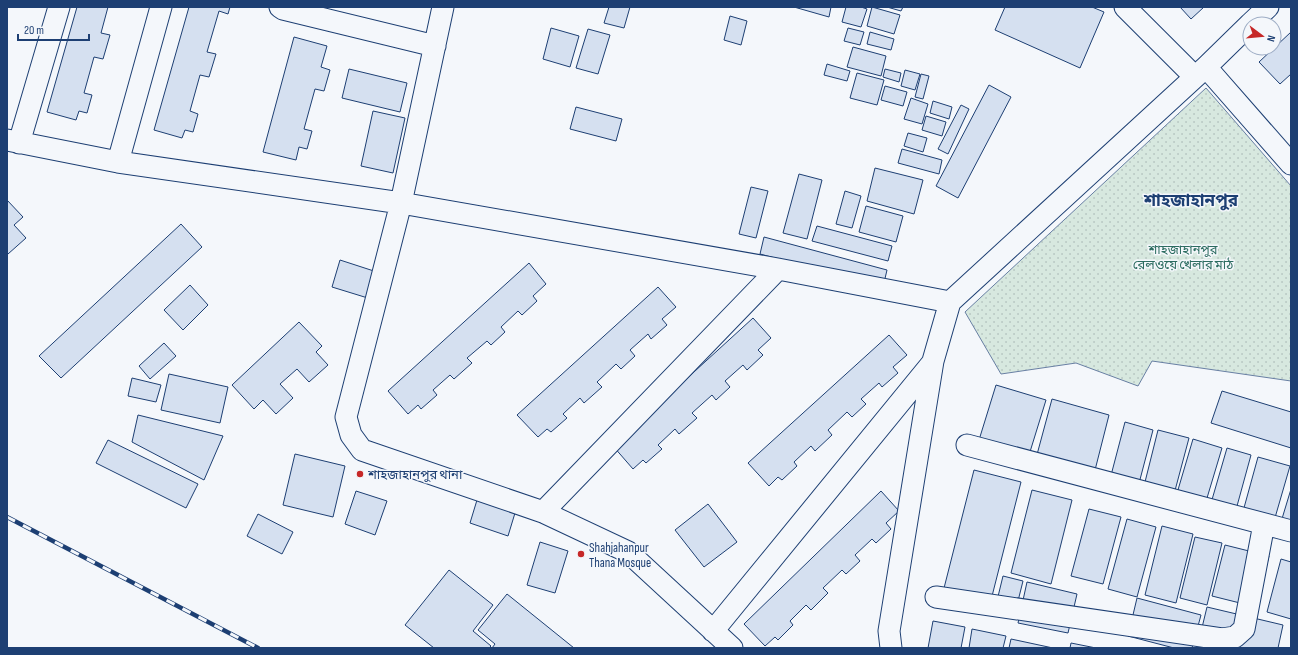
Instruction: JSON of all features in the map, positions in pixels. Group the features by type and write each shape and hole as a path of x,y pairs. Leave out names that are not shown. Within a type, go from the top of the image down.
{"street":[{"path":"59,7 13,141 118,162 402,202 778,269 950,302"},
{"path":"118,162 161,7"},
{"path":"280,7 435,46"},
{"path":"443,7 402,202 346,417 351,435 362,450 543,512 628,552 732,648"},
{"path":"1125,7 1201,72 1291,164"},
{"path":"1258,16 1268,7"},
{"path":"891,648 889,631 933,361 950,302 1201,72 1242,32"},
{"path":"543,512 778,269"},
{"path":"713,631 933,361"},
{"path":"967,445 1291,531"},
{"path":"936,597 1222,638 1235,638 1244,629 1264,524"}],"green space":[{"name":"শাহজাহানপুর রেলওয়ে খেলার মাঠ","path":"1206,88 1291,186 1291,381 1152,361 1138,386 1076,363 1001,374 965,312"}],"building":[{"path":"77,7 108,7 101,33 110,35 103,59 94,57 84,93 92,95 87,113 79,111 76,120 47,112"},
{"path":"189,7 230,7 228,14 219,11 207,52 216,54 209,77 200,75 190,111 198,114 193,132 185,130 182,138 154,130"},
{"path":"609,7 630,7 624,28 604,23"},
{"path":"794,7 831,7 829,17"},
{"path":"846,7 861,7 867,9 861,27 842,22"},
{"path":"872,7 900,15 894,34 867,26"},
{"path":"887,7 903,7 901,11"},
{"path":"1005,7 1092,7 1104,12 1080,68 995,30"},
{"path":"1180,7 1204,7 1191,19"},
{"path":"730,16 747,21 741,45 724,40"},
{"path":"551,28 579,36 570,67 543,59"},
{"path":"848,28 864,32 860,45 844,41"},
{"path":"588,29 610,35 598,74 576,68"},
{"path":"870,32 894,39 891,50 867,44"},
{"path":"1291,32 1291,74 1280,84 1259,62 1265,56 1282,56 1282,40"},
{"path":"294,37 327,46 321,67 330,70 324,91 315,89 304,129 312,131 307,149 299,147 296,160 263,152"},
{"path":"853,47 886,56 881,76 847,67"},
{"path":"827,64 850,71 847,81 824,75"},
{"path":"349,69 407,83 400,112 342,98"},
{"path":"885,69 901,73 899,82 883,77"},
{"path":"905,70 920,74 915,90 901,86"},
{"path":"857,73 884,80 877,105 850,98"},
{"path":"921,74 929,76 923,99 915,97"},
{"path":"989,85 1011,97 958,198 936,186"},
{"path":"885,86 907,92 903,106 881,100"},
{"path":"911,98 928,104 922,124 904,119"},
{"path":"933,101 952,107 949,119 930,113"},
{"path":"961,105 969,109 948,154 938,149"},
{"path":"576,107 622,119 616,141 570,129"},
{"path":"373,111 405,118 393,173 361,166"},
{"path":"926,116 946,122 942,136 922,130"},
{"path":"908,133 927,138 923,152 904,146"},
{"path":"902,149 942,160 939,174 898,163"},
{"path":"875,168 923,180 914,214 867,201"},
{"path":"799,174 822,180 807,239 783,233"},
{"path":"751,187 768,191 756,238 739,234"},
{"path":"845,191 861,196 852,228 836,224"},
{"path":"7,200 23,217 14,225 26,238 8,254 7,252"},
{"path":"866,206 903,216 896,242 859,232"},
{"path":"181,224 202,247 61,378 39,356"},
{"path":"817,226 892,246 888,261 812,241"},
{"path":"764,237 887,270 883,287 760,254"},
{"path":"340,260 380,273 371,299 332,287"},
{"path":"529,263 546,284 533,296 537,301 522,315 518,311 501,327 505,332 491,345 487,341 467,358 472,363 454,379 450,375 433,390 437,395 421,409 418,405 408,414 388,391"},
{"path":"190,285 208,305 183,330 164,310"},
{"path":"658,287 676,307 662,319 667,325 651,339 648,334 630,350 635,356 621,369 616,364 597,382 602,387 584,403 580,398 563,414 567,418 551,432 547,429 538,437 517,415"},
{"path":"753,318 771,338 758,350 763,355 747,370 743,365 725,381 730,387 716,400 712,395 692,413 697,418 679,434 675,429 658,445 662,449 646,463 643,460 633,469 613,446"},
{"path":"299,322 322,346 316,352 328,365 309,382 297,369 280,384 293,398 276,414 263,400 254,409 232,385"},
{"path":"889,335 907,355 893,367 898,373 882,387 879,383 861,399 866,404 852,417 847,412 828,430 832,435 815,451 811,446 794,462 797,466 782,480 778,477 769,486 748,463"},
{"path":"164,343 176,356 150,379 139,366"},
{"path":"169,374 228,387 220,423 161,410"},
{"path":"132,378 161,385 156,402 128,396"},
{"path":"996,385 1046,400 1025,468 975,453"},
{"path":"1222,391 1291,412 1291,448 1211,423"},
{"path":"1052,399 1109,415 1093,478 1035,462"},
{"path":"138,415 223,436 204,480 132,442"},
{"path":"1125,422 1153,430 1137,491 1109,483"},
{"path":"1158,430 1189,438 1173,498 1143,490"},
{"path":"1193,439 1222,448 1204,508 1175,500"},
{"path":"108,440 198,484 186,508 96,463"},
{"path":"1227,448 1251,455 1234,517 1209,510"},
{"path":"295,454 345,466 333,517 283,505"},
{"path":"1258,457 1290,466 1270,535 1239,526"},
{"path":"974,470 1021,482 989,608 942,596"},
{"path":"1291,489 1291,536 1278,532"},
{"path":"1032,490 1072,500 1051,584 1011,573"},
{"path":"356,491 387,501 375,535 345,524"},
{"path":"881,491 899,511 886,523 891,529 876,543 872,539 855,555 860,561 846,574 842,570 823,588 828,593 811,610 806,605 790,621 793,625 778,640 775,637 765,646 744,624"},
{"path":"477,500 515,513 508,536 470,523"},
{"path":"708,504 737,542 704,567 675,530"},
{"path":"1089,509 1121,517 1103,584 1071,576"},
{"path":"258,514 293,532 282,554 247,536"},
{"path":"1127,519 1156,527 1137,597 1108,589"},
{"path":"1162,526 1193,534 1176,603 1145,595"},
{"path":"1195,537 1222,543 1207,605 1180,598"},
{"path":"540,542 568,551 555,593 527,585"},
{"path":"1225,545 1269,556 1256,607 1212,596"},
{"path":"1281,559 1291,562 1291,619 1267,612"},
{"path":"449,570 493,605 473,631 491,646 489,648 434,648 405,625"},
{"path":"1003,576 1023,581 1014,617 994,613"},
{"path":"1027,582 1077,594 1068,633 1018,623"},
{"path":"507,594 574,648 492,648 495,644 478,630"},
{"path":"1137,598 1201,615 1192,648 1174,648 1128,636"},
{"path":"1207,607 1283,625 1278,648 1233,648 1199,640"},
{"path":"933,621 965,627 961,648 928,648"},
{"path":"972,629 1006,636 1003,648 969,648"},
{"path":"1011,639 1053,648 1009,648"},
{"path":"1071,643 1096,648 1070,648"}],"railway":[{"path":"7,517 258,648"}],"place":[{"name":"শাহজাহানপুর থানা","path":"360,474"},
{"name":"Shahjahanpur Thana Mosque","path":"581,554"}],"district":[{"name":"শাহজাহানপুর","path":"1191,200"}]}
